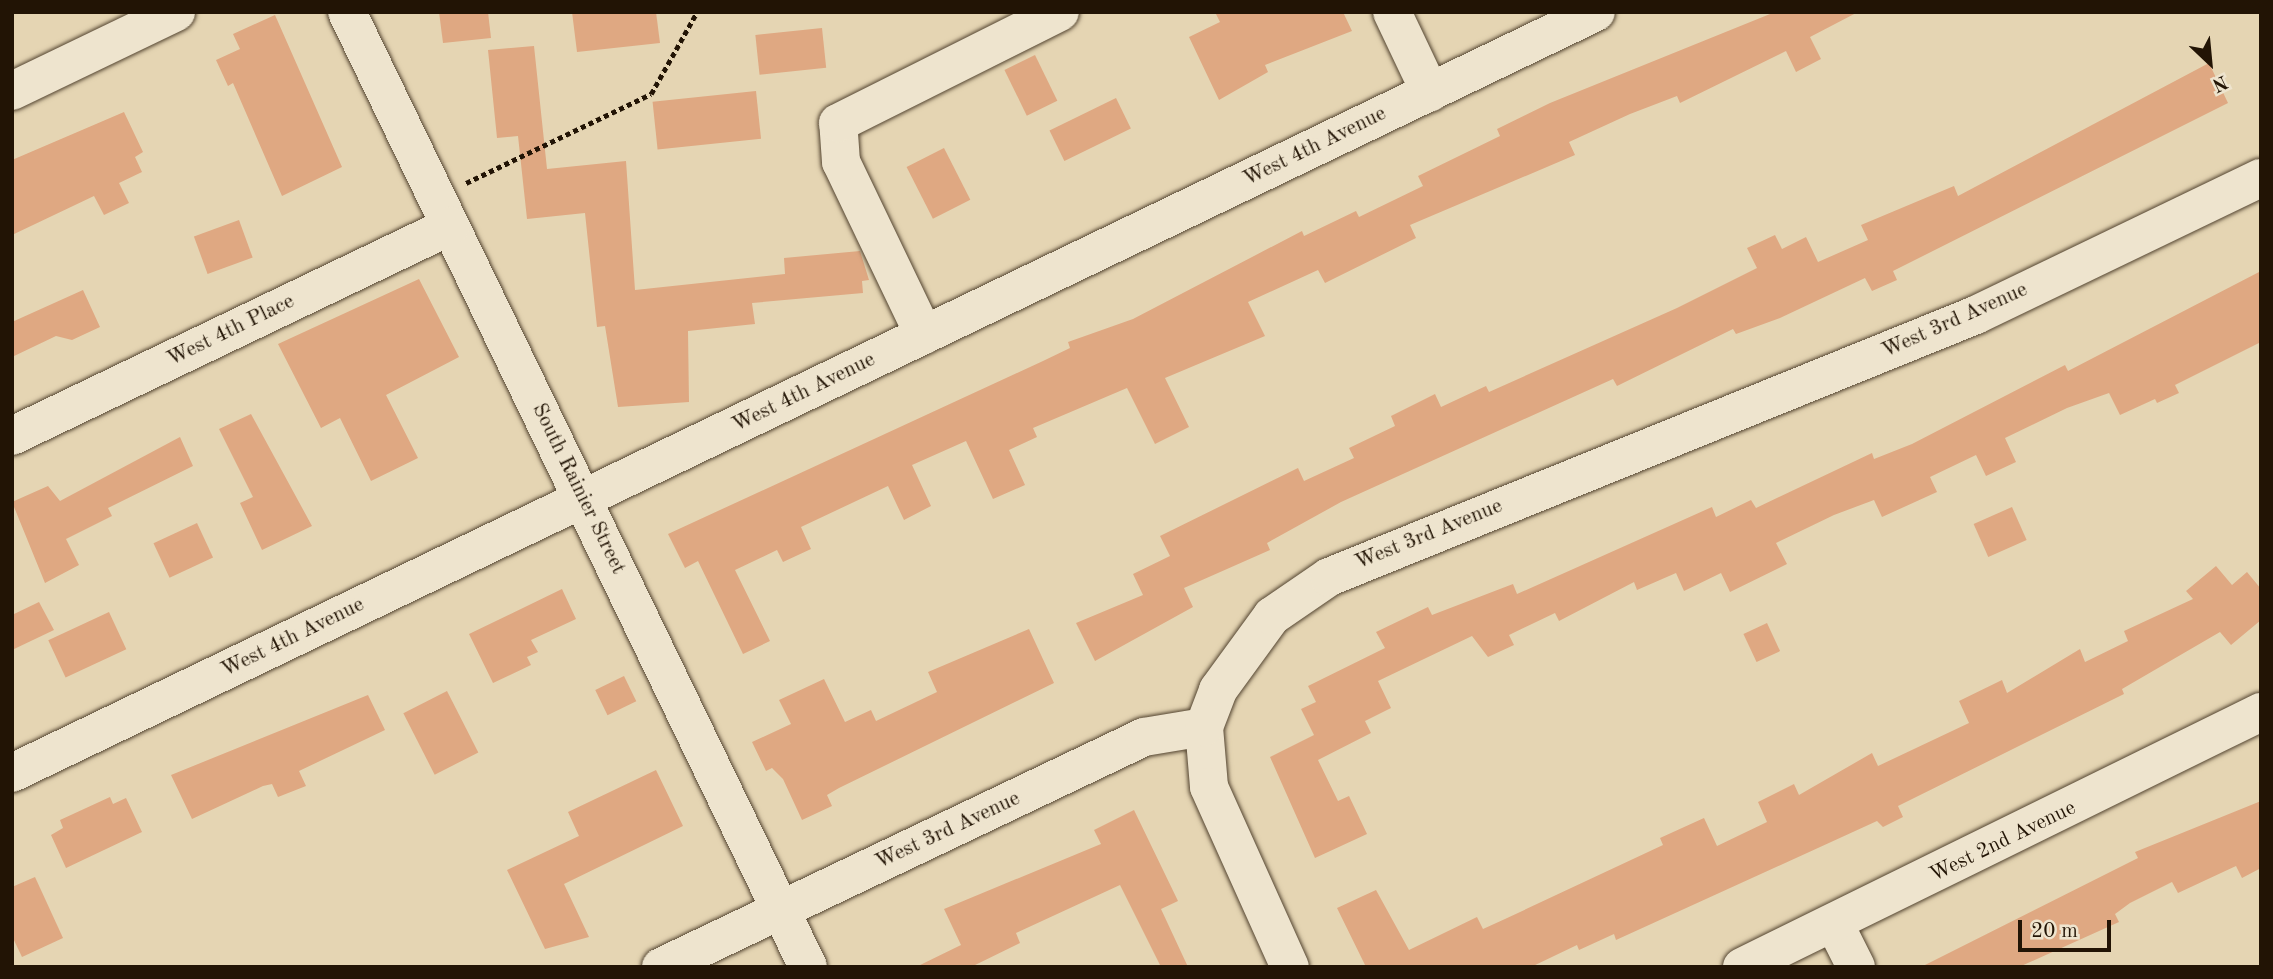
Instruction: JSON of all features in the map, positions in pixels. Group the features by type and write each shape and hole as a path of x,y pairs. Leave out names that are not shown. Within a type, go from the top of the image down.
{"street":[{"path":"12,91 177,12"},
{"name":"South Rainier Street","path":"347,12 808,967"},
{"path":"924,335 841,162 838,123 1060,12"},
{"path":"1392,12 1430,92"},
{"name":"West 4th Avenue","path":"12,773 1596,12"},
{"name":"West 3rd Avenue","path":"661,967 1144,737 1204,727 1219,690 1272,616 1329,577 1976,315 2261,177"},
{"name":"West 4th Place","path":"12,436 443,212"},
{"name":"West 2nd Avenue","path":"1742,967 2261,712"},
{"path":"1204,727 1209,788 1290,967"},
{"path":"1834,923 1856,967"}],"path":[{"path":"443,212 651,94 697,12"}],"building":[{"path":"439,12 488,12 491,38 443,43"},
{"path":"572,12 656,12 660,43 577,52"},
{"path":"1215,12 1343,12 1352,31 1265,65 1268,72 1219,100 1189,37 1220,22"},
{"path":"1775,12 1858,12 1810,37 1821,59 1796,72 1786,51 1680,103 1677,96 1630,114 1569,142 1575,155 1410,225 1416,238 1325,283 1318,270 1248,302 1265,336 1165,378 1189,427 1155,444 1127,388 1033,428 1037,437 1009,450 1025,485 993,499 966,441 912,465 931,506 904,520 888,486 801,527 811,549 783,562 777,550 735,570 770,641 743,654 698,561 685,568 668,534 1043,361 1070,348 1068,342 1133,319 1302,231 1304,236 1356,211 1359,217 1423,186 1418,176 1500,136 1497,129 1550,103"},
{"path":"275,15 342,167 282,196 233,83 228,86 216,60 240,49 233,34"},
{"path":"822,28 826,68 760,75 755,35"},
{"path":"534,46 547,169 626,161 635,290 785,274 784,258 860,251 869,280 862,281 863,293 752,303 755,324 688,331 689,402 618,407 605,326 597,327 585,213 527,219 518,136 497,138 488,50"},
{"path":"1035,55 1057,101 1027,116 1004,70"},
{"path":"2209,63 2228,103 1893,271 1897,280 1872,291 1865,278 1780,318 1736,334 1733,329 1617,386 1613,379 1341,502 1267,543 1270,550 1184,588 1193,607 1095,661 1076,623 1143,595 1133,574 1170,556 1160,536 1298,468 1304,481 1354,458 1349,448 1395,426 1391,416 1435,394 1441,407 1486,386 1489,392 1677,308 1757,268 1747,248 1775,235 1782,249 1806,237 1818,262 1868,240 1861,225 1954,186 1958,196"},
{"path":"756,91 761,139 658,150 653,102"},
{"path":"1116,98 1131,129 1064,161 1049,130"},
{"path":"124,112 143,152 135,157 142,172 119,183 129,203 104,215 94,196 12,235 12,160"},
{"path":"944,148 970,200 933,219 907,167"},
{"path":"239,220 253,258 208,274 194,236"},
{"path":"2261,271 2261,342 2175,385 2179,393 2157,403 2155,399 2120,415 2109,393 2067,408 2005,438 2016,462 1986,476 1976,455 1930,477 1937,492 1882,517 1874,500 1834,515 1776,543 1787,564 1730,592 1721,573 1684,591 1676,573 1637,590 1634,582 1559,621 1555,613 1509,635 1514,645 1488,657 1472,636 1378,681 1391,708 1365,721 1371,733 1318,760 1338,801 1349,796 1367,834 1315,858 1270,757 1314,735 1301,709 1316,702 1308,686 1385,648 1376,632 1428,607 1432,615 1513,584 1517,594 1712,507 1716,517 1751,500 1756,508 1872,453 1874,459 1912,444 2065,365 2068,371"},
{"path":"419,279 459,357 386,395 418,458 371,481 340,418 321,428 278,344"},
{"path":"83,290 100,327 72,340 56,336 12,357 12,322"},
{"path":"251,414 312,526 262,550 240,503 253,497 219,429"},
{"path":"180,437 193,466 108,508 112,516 66,539 79,565 45,583 12,502 48,486 60,501"},
{"path":"2012,507 2027,540 1988,557 1974,524"},
{"path":"197,523 213,557 170,578 153,543"},
{"path":"2216,566 2232,585 2247,572 2261,589 2261,620 2231,645 2220,632 2122,689 2124,694 1898,806 1903,817 1883,827 1877,821 1616,940 1614,934 1579,950 1577,945 1531,967 1366,967 1337,908 1376,890 1409,950 1477,917 1483,929 1663,845 1660,838 1704,818 1717,846 1767,822 1758,802 1794,784 1799,795 1872,753 1878,766 1969,723 1959,701 2002,680 2007,693 2080,649 2085,662 2128,641 2124,631 2193,599 2186,591"},
{"path":"562,589 576,619 531,640 538,652 527,657 531,665 493,683 469,634"},
{"path":"39,602 54,630 12,650 12,615"},
{"path":"109,612 126,649 66,677 48,640"},
{"path":"1767,623 1780,651 1757,662 1743,634"},
{"path":"1029,629 1054,683 839,788 827,795 832,806 802,820 783,779 772,768 766,771 752,742 791,724 779,700 824,679 845,722 871,710 876,721 937,692 928,672"},
{"path":"624,676 636,701 608,715 595,690"},
{"path":"447,691 478,752 435,775 403,713"},
{"path":"368,695 385,730 299,771 306,786 278,797 272,784 263,786 192,819 171,775"},
{"path":"656,770 683,826 564,884 589,937 545,949 507,870 579,836 568,812"},
{"path":"110,797 113,804 126,798 142,832 66,868 51,835 63,828 60,820"},
{"path":"2261,801 2261,868 2242,878 2236,866 2178,893 2172,882 2130,903 2115,914 2119,922 2019,967 1921,967 2138,858 2135,852"},
{"path":"1134,810 1178,901 1161,909 1188,967 1161,967 1120,885 1016,933 1020,943 971,967 916,967 961,945 944,909 1101,844 1094,830"},
{"path":"35,877 63,938 22,957 12,936 12,887"}]}
